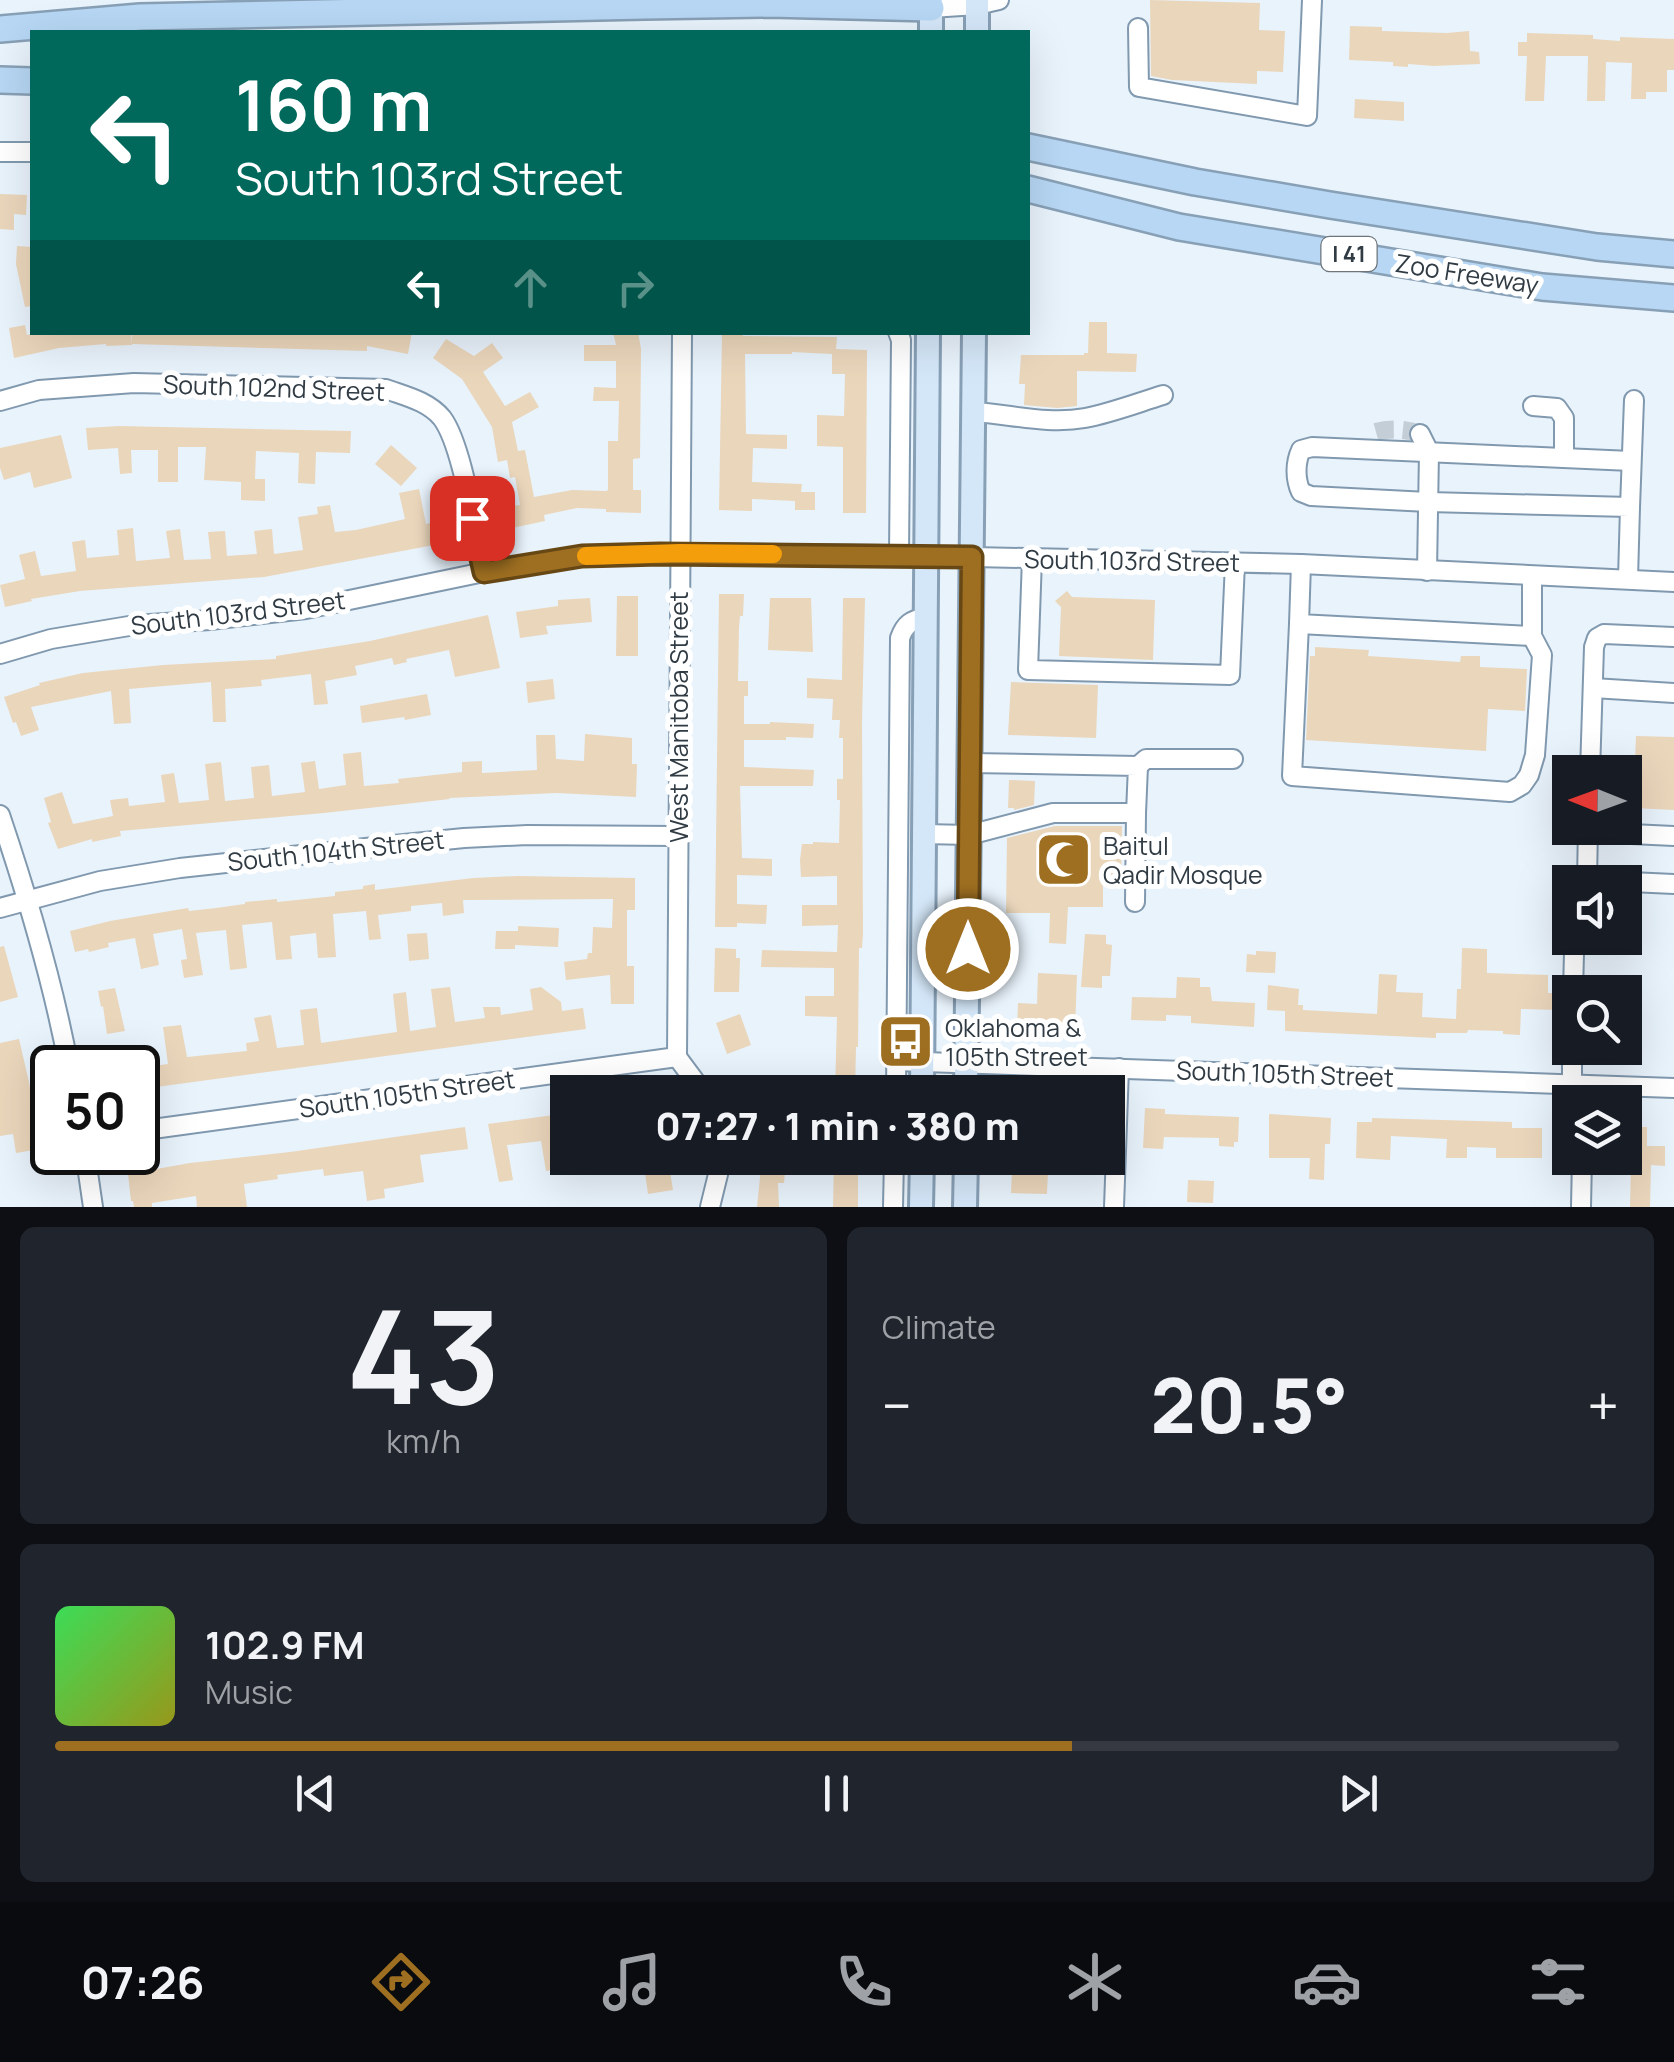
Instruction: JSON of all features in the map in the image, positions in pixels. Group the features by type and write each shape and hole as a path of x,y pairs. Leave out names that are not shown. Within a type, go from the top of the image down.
{"highway":[{"path":"0,32 140,18 646,6 848,2 931,13"},
{"path":"0,32 30,36"},
{"path":"0,80 30,81"},
{"name":"Zoo Freeway","path":"1030,146 1195,182 1330,205 1596,248 1674,254"},
{"name":"Zoo Freeway","path":"1030,190 1179,227 1542,287 1674,298"}],"main road":[{"path":"977,30 984,2"},
{"path":"922,1075 928,335"},
{"path":"967,1075 974,335"},
{"path":"921,1207 922,1175"},
{"path":"965,1207 966,1175"}],"street":[{"path":"1138,28 1138,87 1307,116 1312,0"},
{"path":"931,13 984,2"},
{"path":"0,152 30,152"},
{"name":"West Manitoba Street","path":"677,1057 682,335"},
{"path":"899,555 900,336"},
{"name":"South 102nd Street","path":"0,402 39,390 134,384 386,389 419,400 441,417 456,445 484,572"},
{"path":"974,412 1024,419 1084,419 1163,395"},
{"path":"1628,579 1634,400"},
{"path":"1532,406 1557,408 1564,418 1564,458"},
{"path":"1362,449 1376,432"},
{"path":"1420,434 1429,452 1426,571"},
{"path":"1630,507 1311,496 1301,492 1296,483 1297,458 1301,450 1312,446 1632,461"},
{"name":"South 103rd Street","path":"0,654 51,639 135,625 306,609 582,556 899,555 1301,564 1674,582"},
{"path":"1032,558 1028,670 1230,675 1235,563"},
{"path":"1301,564 1292,776 1510,792 1530,774 1535,755 1542,655 1532,636 1532,576"},
{"path":"896,1075 900,638 904,626 926,618"},
{"path":"1299,624 1532,636"},
{"path":"1590,755 1597,638 1604,634 1674,638"},
{"path":"1592,688 1674,692"},
{"path":"970,763 1138,766 1146,759 1233,759"},
{"path":"1135,902 1138,766"},
{"path":"924,834 969,835 1053,812 1136,812"},
{"path":"0,815 28,900 65,1045"},
{"path":"1642,834 1674,836"},
{"name":"South 104th Street","path":"0,908 100,881 180,868 464,838 678,836"},
{"path":"1588,845 1587,880 1674,884"},
{"path":"677,1057 690,1075"},
{"name":"South 105th Street","path":"160,1128 677,1057"},
{"name":"South 105th Street","path":"896,1061 1552,1089"},
{"path":"1114,1207 1119,1068"},
{"name":"South 105th Street","path":"1642,1089 1674,1088"},
{"path":"87,1175 92,1207"},
{"path":"710,1207 718,1175"},
{"path":"893,1207 894,1175"},
{"path":"1581,1207 1582,1175"}],"building":[{"path":"1150,0 1260,3 1259,30 1285,31 1283,72 1257,71 1257,84 1151,76"},
{"path":"1350,26 1382,27 1382,31 1469,31 1470,51 1479,52 1480,64 1408,67 1393,66 1393,62 1349,60"},
{"path":"1527,33 1593,35 1593,39 1620,41 1620,37 1674,39 1674,70 1667,70 1667,92 1646,92 1646,99 1631,99 1632,63 1606,62 1605,101 1587,101 1588,56 1546,56 1544,101 1525,101 1527,56 1518,56 1518,42 1527,42"},
{"path":"1355,99 1404,102 1404,121 1354,118"},
{"path":"0,194 27,195 26,215 14,214 14,230 0,229"},
{"path":"17,246 30,247 30,306 25,307 16,264"},
{"path":"1089,322 1107,322 1107,353 1137,354 1136,372 1077,371 1077,406 1024,405 1025,384 1019,384 1021,355 1084,355 1088,353"},
{"path":"25,325 27,335 131,335 132,345 59,348 14,358 9,328"},
{"path":"132,335 411,335 408,354 367,346 367,351 132,344"},
{"path":"614,335 639,335 640,458 633,459 633,490 641,490 641,513 577,508 544,515 545,521 512,528 507,507 520,505 515,477 510,478 507,460 498,462 492,427 462,379 433,358 446,339 474,356 492,343 503,358 483,372 505,406 530,392 539,407 512,422 518,451 525,450 534,497 572,490 608,490 608,441 618,441 619,401 593,401 594,387 616,388 616,361 584,361 584,345 616,345"},
{"path":"722,335 837,337 836,349 867,350 866,513 843,513 843,447 817,446 817,415 844,416 845,374 832,374 832,354 792,352 745,354 746,434 787,435 787,449 753,448 752,482 802,484 801,492 815,492 815,510 795,510 795,501 752,499 752,511 719,510"},
{"path":"86,428 351,431 350,453 316,452 315,484 298,483 299,453 256,451 255,479 265,479 265,501 241,500 241,482 204,480 206,447 178,447 178,482 158,482 158,450 131,450 132,473 120,474 118,448 88,450"},
{"path":"61,435 72,478 34,488 30,472 4,480 0,448"},
{"path":"391,445 417,468 401,486 375,464"},
{"path":"419,489 434,545 264,577 80,591 5,607 0,585 25,579 19,555 35,551 41,576 76,571 72,542 85,540 87,558 119,555 117,530 133,528 136,561 170,558 166,531 180,529 184,560 211,559 208,532 225,531 227,556 257,554 254,531 272,529 274,554 303,550 298,517 318,514 317,507 330,505 335,532 356,530 405,519 399,493"},
{"path":"1067,591 1072,597 1155,600 1153,660 1059,656 1061,607 1055,601"},
{"path":"719,594 744,594 738,681 748,681 744,724 814,724 813,738 744,740 744,767 814,770 813,786 740,786 742,858 772,859 772,876 737,875 737,904 767,905 766,924 737,923 737,927 715,927"},
{"path":"617,596 638,596 638,656 616,656"},
{"path":"590,598 592,622 546,626 548,634 520,638 516,612 558,606 558,600"},
{"path":"770,598 811,598 813,652 768,650"},
{"path":"843,598 865,598 863,934 859,948 855,1075 835,1075 837,1017 805,1016 805,996 834,996 834,968 761,967 762,950 837,952 838,925 802,926 802,905 837,905 837,876 801,877 800,860 802,844 839,843 837,779 843,779 843,738 839,738 840,720 832,720 833,699 807,698 807,678 842,680"},
{"path":"488,615 500,668 455,677 449,650 394,665 392,658 355,666 357,675 325,681 328,704 314,705 311,674 261,680 262,686 225,689 226,722 213,722 211,682 129,689 131,723 114,724 111,691 31,707 39,730 21,736 4,697 39,683 83,673 276,659"},
{"path":"1315,647 1369,650 1368,656 1460,662 1461,656 1480,656 1480,667 1527,669 1525,711 1488,709 1486,751 1306,740 1310,656 1315,656"},
{"path":"553,679 555,699 528,703 526,682"},
{"path":"1011,682 1098,685 1096,738 1008,735"},
{"path":"427,694 431,715 362,723 360,706"},
{"path":"585,734 632,738 632,764 637,764 636,797 557,793 449,798 120,831 121,836 58,849 44,798 62,792 73,824 113,816 110,800 128,798 129,806 165,802 161,775 174,773 179,803 209,800 205,764 221,762 225,801 254,798 251,767 269,765 272,796 305,792 301,763 315,761 319,789 346,785 343,754 361,752 364,786 462,772 462,762 482,761 482,773 537,770 536,735 555,735 556,759 584,761"},
{"path":"1636,736 1674,737 1674,810 1642,808 1642,755 1635,755"},
{"path":"1009,780 1035,781 1034,805 1008,808"},
{"name":"Baitul Qadir Mosque","path":"1055,826 1122,826 1121,884 1103,884 1103,907 1068,907 1066,944 1049,943 1050,913 1006,913 1007,838"},
{"path":"518,876 635,878 635,910 627,910 627,966 634,966 634,1004 611,1004 610,975 566,980 564,962 587,959 588,953 592,953 593,927 612,928 613,899 463,900 464,913 443,916 442,903 411,906 411,911 378,915 381,939 369,940 366,911 333,914 336,957 318,958 316,933 290,936 292,959 276,960 272,922 242,925 247,968 230,970 226,930 196,933 203,975 184,978 181,960 187,959 182,929 153,934 159,965 141,969 135,938 108,943 109,947 89,952 75,952 70,931 188,908 189,911 245,902 335,896 335,892 375,884 375,890"},
{"path":"518,926 559,928 558,947 515,945 515,949 495,949 496,931 518,931"},
{"path":"427,933 429,959 409,961 407,934"},
{"path":"1085,934 1106,935 1106,944 1112,945 1110,976 1102,976 1102,988 1081,987"},
{"path":"4,946 18,997 0,1002 0,947"},
{"path":"715,948 736,949 736,958 740,958 739,992 714,992"},
{"path":"1462,948 1487,949 1487,973 1548,975 1552,1010 1521,1009 1520,1035 1468,1030 1436,1033 1436,1038 1285,1031 1285,1011 1267,1010 1268,985 1299,989 1298,1005 1303,1005 1303,1010 1377,1014 1379,974 1397,975 1396,992 1423,993 1422,1017 1456,1019 1457,989 1461,989"},
{"path":"1256,951 1276,952 1275,973 1246,972 1247,954 1256,955"},
{"path":"1038,973 1077,975 1075,1030 1017,1028 1018,1003 1037,1004"},
{"path":"1177,977 1200,978 1200,987 1210,987 1212,1001 1255,1003 1254,1027 1191,1023 1191,1016 1166,1015 1166,1021 1131,1020 1132,997 1176,998"},
{"path":"450,987 455,1022 485,1018 483,1007 500,1007 501,1015 533,1010 530,989 541,987 561,1002 562,1011 583,1008 586,1029 160,1087 160,1065 168,1064 163,1027 181,1025 187,1057 247,1051 246,1043 259,1041 254,1018 271,1015 277,1048 304,1045 300,1010 317,1008 321,1043 397,1032 393,994 406,992 410,1031 436,1027 431,989"},
{"path":"115,988 125,1031 107,1034 98,991"},
{"path":"740,1014 751,1045 727,1054 716,1023"},
{"path":"19,1039 30,1088 30,1151 16,1153 13,1134 0,1136 0,1043"},
{"path":"1145,1108 1165,1109 1165,1114 1239,1117 1238,1142 1234,1142 1234,1147 1219,1146 1219,1138 1164,1137 1163,1149 1143,1148"},
{"path":"1269,1114 1331,1118 1330,1144 1325,1144 1324,1180 1309,1179 1310,1158 1269,1158"},
{"path":"550,1115 550,1170 546,1171 541,1141 507,1145 513,1180 499,1182 488,1124"},
{"path":"1372,1118 1512,1122 1512,1128 1542,1128 1542,1158 1496,1158 1496,1148 1467,1147 1467,1158 1446,1158 1447,1139 1391,1136 1390,1160 1356,1158 1357,1122 1372,1122"},
{"path":"465,1127 468,1149 420,1155 424,1182 384,1189 385,1198 367,1201 363,1171 324,1176 323,1169 244,1184 247,1207 197,1207 196,1196 152,1203 152,1207 134,1207 131,1201 128,1175 160,1175 160,1168 190,1163"},
{"path":"1642,1127 1647,1127 1647,1146 1665,1146 1665,1166 1651,1165 1650,1207 1630,1207 1631,1175 1642,1175"},
{"path":"645,1175 671,1175 673,1190 648,1194"},
{"path":"760,1175 785,1175 784,1183 778,1183 779,1207 757,1207"},
{"path":"834,1175 858,1175 858,1207 833,1207"},
{"path":"1012,1175 1048,1175 1047,1194 1011,1193"},
{"path":"1188,1180 1214,1181 1213,1203 1187,1202"}],"tunnel":[{"path":"1376,432 1420,434"}],"slow traffic":[{"path":"586,556 773,554"}],"place":[{"name":"Baitul Qadir Mosque","path":"1064,860"},
{"name":"Oklahoma & 105th Street","path":"906,1042"}],"route":[{"path":"472,518 484,572 582,556 972,557 968,949"}]}
